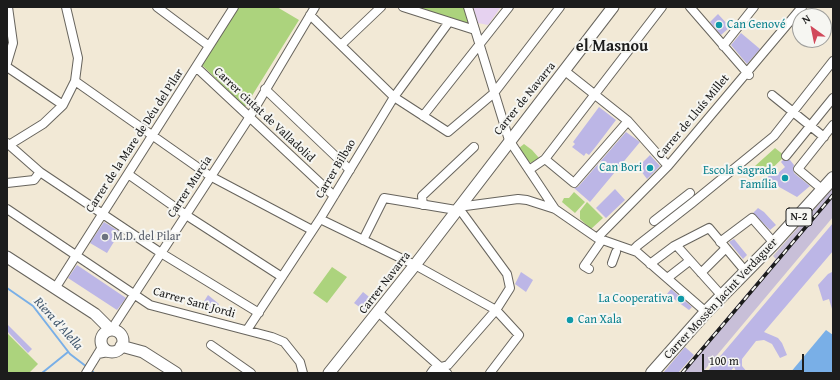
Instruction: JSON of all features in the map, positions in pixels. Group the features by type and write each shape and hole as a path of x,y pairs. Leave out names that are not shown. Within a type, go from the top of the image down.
{"main road":[{"name":"N-2","path":"823,190 833,178"},
{"name":"Carrer Mossèn Jacint Verdaguer","path":"652,373 706,312 774,243 823,190"}],"street":[{"path":"7,63 13,43 8,7"},
{"path":"66,7 78,58 75,81 63,105 43,124 8,144 40,172 102,214 259,312"},
{"path":"157,7 209,46"},
{"name":"Carrer de la Mare de Déu del Pilar","path":"56,287 234,7"},
{"name":"Carrer Murcia","path":"115,335 115,324 249,118 315,7"},
{"path":"341,45 381,7"},
{"path":"403,7 475,30"},
{"path":"468,7 509,140 555,209"},
{"path":"423,116 509,7"},
{"path":"310,16 394,97 448,132 494,93 560,7"},
{"name":"Carrer de Navarra","path":"457,209 613,7"},
{"path":"529,170 545,159 596,95 662,7"},
{"path":"690,7 748,74"},
{"path":"723,46 754,7"},
{"name":"Carrer de Lluís Millet","path":"589,269 584,266 599,239 668,166 748,74 802,7"},
{"name":"Carrer Bilbao","path":"247,330 320,219 394,97 449,22"},
{"path":"633,250 636,246 692,203 774,136 833,61"},
{"path":"7,67 63,105"},
{"name":"Carrer ciutat de Valladolid","path":"196,67 334,196"},
{"path":"565,71 628,121 668,166"},
{"path":"75,81 210,176 312,230"},
{"path":"265,89 350,170"},
{"path":"772,95 824,137"},
{"path":"786,156 833,98"},
{"path":"545,159 574,183 628,121"},
{"path":"823,190 798,169 833,125"},
{"path":"423,205 422,196 474,147"},
{"path":"7,183 34,180 40,172"},
{"path":"128,174 186,215 282,277"},
{"path":"654,221 690,193"},
{"path":"363,240 384,198 457,209 518,199 527,200 555,209 599,239 633,250 706,312"},
{"name":"Carrer Sant Jordi","path":"7,209 134,296 150,305 247,330 284,342 300,362 303,373"},
{"path":"444,370 496,310 510,288 507,274 457,209"},
{"name":"Carrer Navarra","path":"330,373 415,266 457,209"},
{"path":"720,242 752,218 774,243"},
{"path":"320,219 415,266 496,310 519,335 490,373"},
{"path":"650,264 674,246 677,246 709,228 746,272"},
{"path":"677,246 722,296"},
{"path":"701,273 726,249"},
{"path":"612,263 616,252"},
{"path":"7,257 56,287 95,314 115,335 176,373"},
{"path":"670,276 688,262"},
{"path":"378,312 444,370"},
{"path":"86,373 103,351 101,340 115,335"},
{"path":"103,351 116,351 115,335"},
{"path":"211,345 251,373"},
{"path":"431,373 434,369 444,370"}],"shaded area":[{"path":"473,7 501,7 488,25 478,23"},
{"path":"833,188 833,217 702,373 680,373 776,259 773,256"}],"green space":[{"path":"237,7 277,7 299,20 245,107 202,65"},
{"path":"414,7 465,7 471,26"},
{"path":"524,144 539,158 531,163 527,160 519,148"},
{"path":"775,148 785,156 764,176 755,166"},
{"path":"574,192 585,202 575,213 562,202 564,198 569,198"},
{"path":"587,202 603,218 591,229 580,219 580,211"},
{"path":"332,267 347,277 327,303 313,293"},
{"path":"7,333 38,364 29,373 7,373"}],"water":[{"path":"826,330 833,335 833,373 790,373"}],"building":[{"name":"Can Genové","path":"718,14 730,27 721,35 710,22"},
{"path":"741,33 760,49 747,64 731,45"},
{"path":"599,107 616,120 589,155 586,153 584,156 572,147 575,144 573,142"},
{"path":"626,132 640,142 590,202 574,188 578,187"},
{"name":"Can Bori","path":"650,155 660,166 647,179 638,167"},
{"name":"Escola Sagrada Família","path":"783,160 790,160 794,165 794,173 810,186 797,197 765,179 771,174 775,176 785,167 781,162"},
{"path":"615,189 625,200 606,218 596,208"},
{"path":"758,208 764,212 776,225 770,230 753,213"},
{"name":"M.D. del Pilar","path":"104,222 120,232 107,253 90,243"},
{"path":"833,223 833,251 764,332 778,338 787,355 780,358 772,344 764,340 756,341 742,359 742,366 748,373 737,373 734,367 729,373 706,373"},
{"path":"734,239 747,255 743,259 729,242"},
{"path":"77,265 126,298 117,310 68,278"},
{"path":"521,272 533,280 526,292 515,284"},
{"path":"832,272 833,309 829,299 823,301 818,285 828,274"},
{"name":"La Cooperativa","path":"671,289 692,307 689,310 667,294"},
{"path":"363,292 373,300 365,311 354,303"},
{"path":"208,295 219,304 215,311 212,308 210,310 203,303"},
{"path":"7,324 32,349 28,353 7,331"},
{"path":"685,347 694,355 678,373 663,373"}],"waterway":[{"name":"Riera d'Alella","path":"7,288 33,306 70,354 87,367"},
{"path":"42,373 68,352"},
{"name":"Riera d'Alella","path":"90,369 94,373"}],"railway":[{"path":"682,373 833,195"}],"place":[{"name":"Can Genové","path":"719,25"},
{"name":"Can Bori","path":"650,168"},
{"name":"Escola Sagrada Família","path":"785,178"},
{"name":"M.D. del Pilar","path":"105,237"},
{"name":"La Cooperativa","path":"681,299"},
{"name":"Can Xala","path":"570,320"}],"district":[{"name":"el Masnou","path":"612,47"}]}
